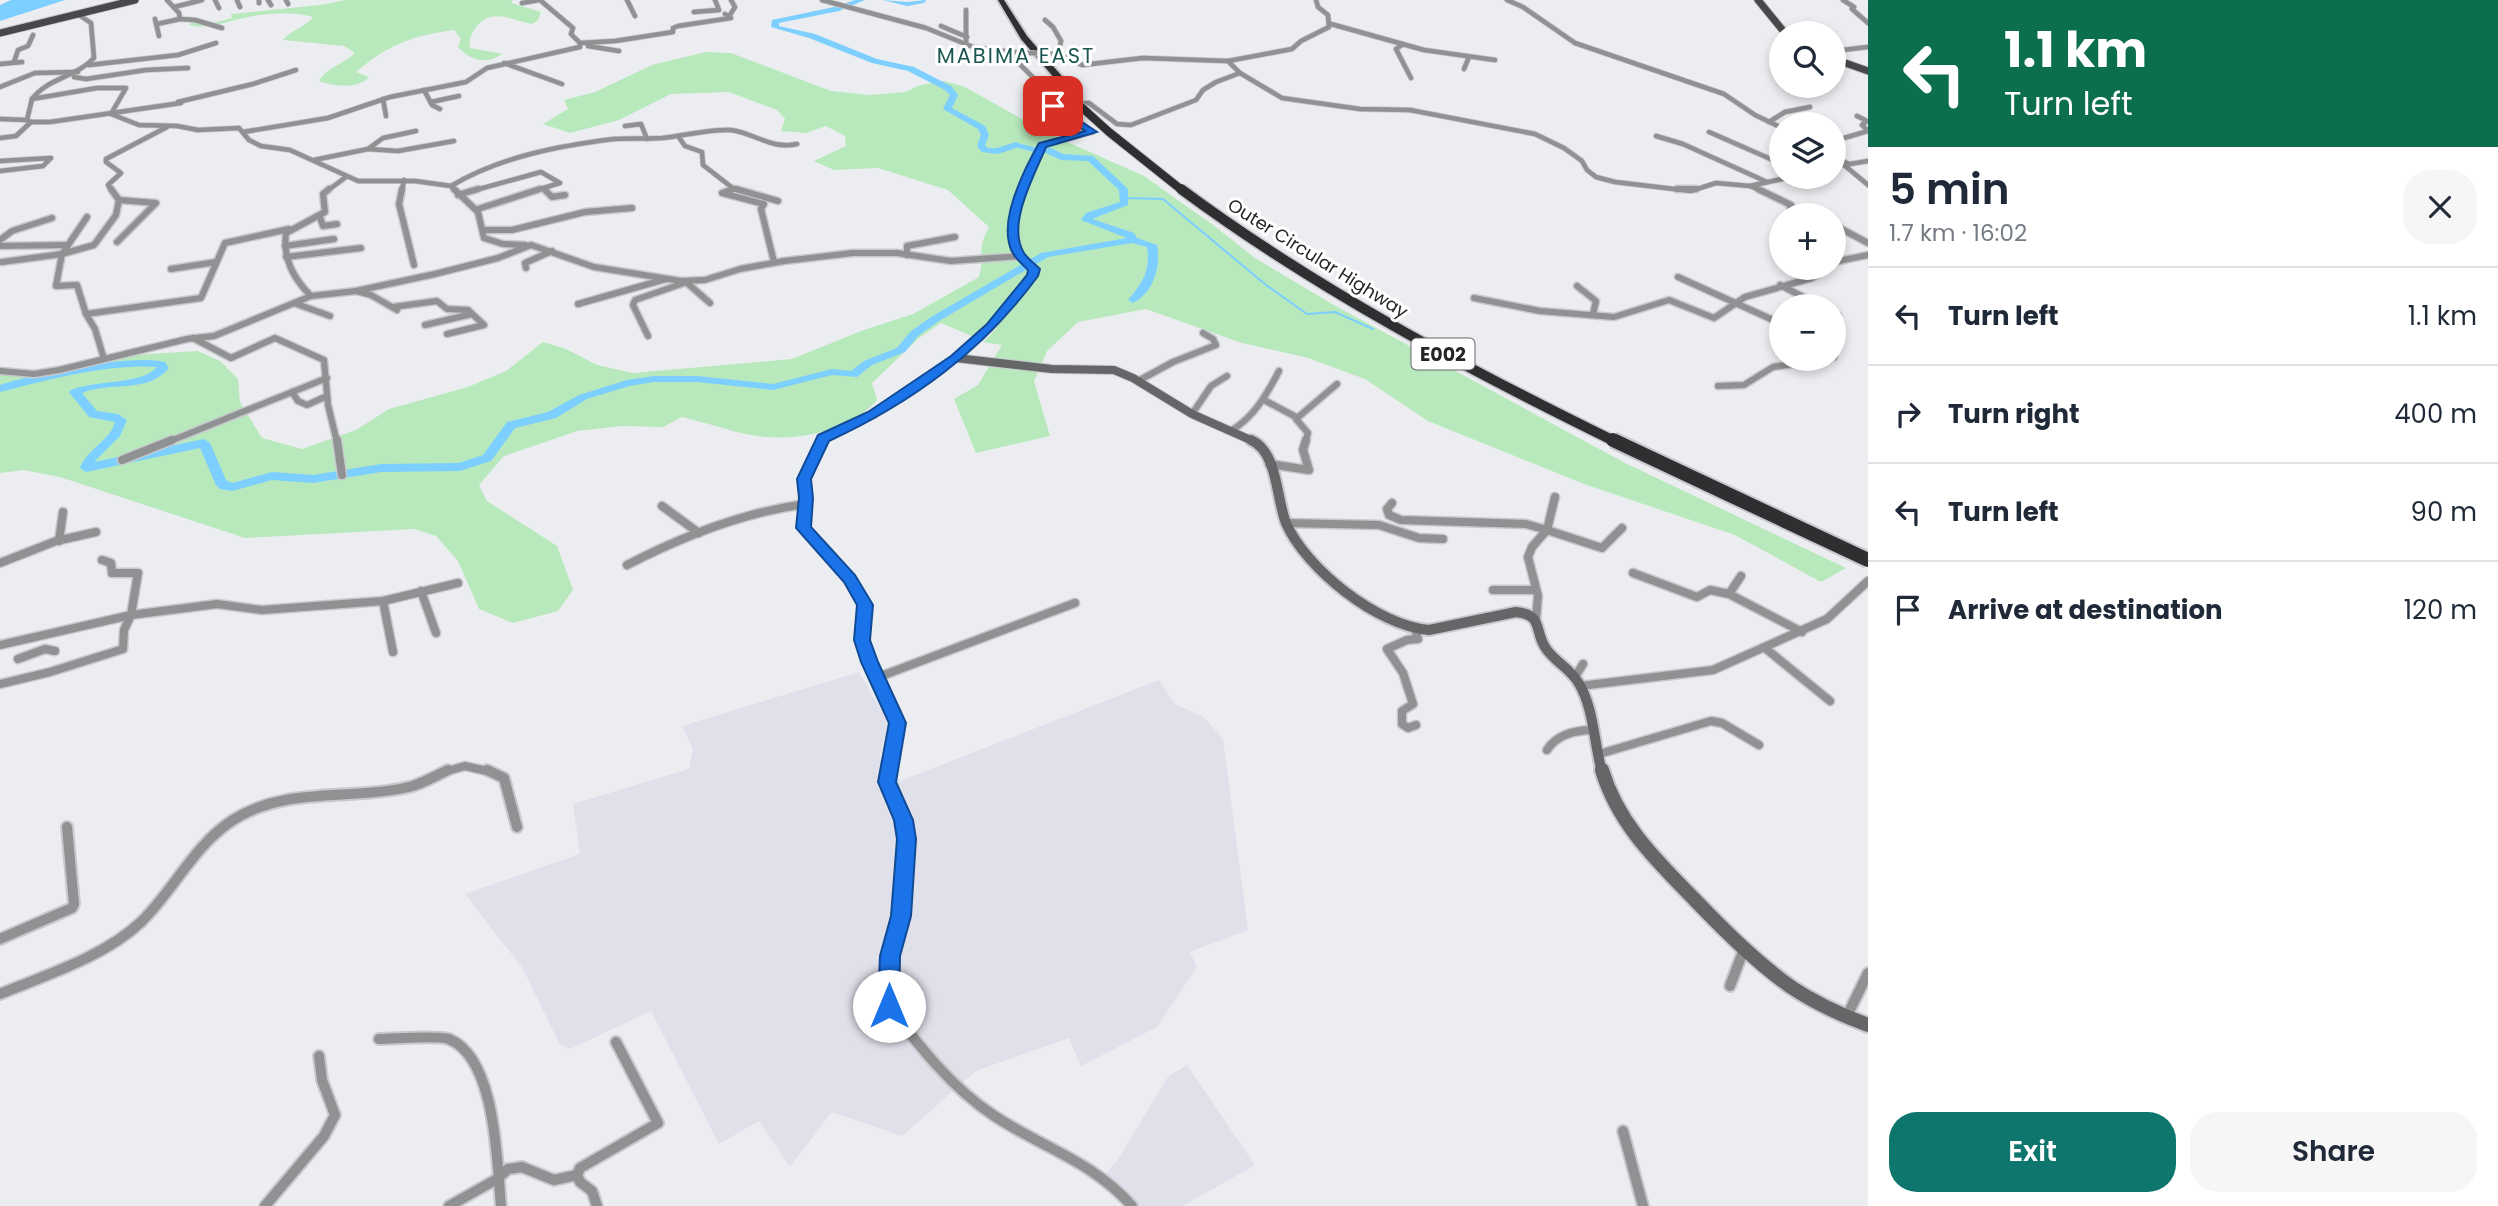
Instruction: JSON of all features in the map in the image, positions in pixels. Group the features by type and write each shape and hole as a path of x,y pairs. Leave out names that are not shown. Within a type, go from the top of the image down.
{"highway":[{"name":"Outer Circular Highway","path":"1000,3 1018,38 1060,85 1158,174 1265,249 1361,309 1450,358 1603,436 1868,559"},
{"name":"Outer Circular Highway","path":"1060,85 1170,175 1273,247 1378,311 1456,355 1612,433 1868,551"}],"main road":[{"path":"77,14 129,0"},
{"path":"0,33 135,0"},
{"path":"1758,0 1775,21"},
{"path":"1846,63 1868,71"}],"street":[{"path":"167,0 180,19"},
{"path":"174,7 202,0"},
{"path":"215,0 219,8"},
{"path":"237,0 240,7"},
{"path":"522,3 554,0"},
{"path":"627,0 635,16"},
{"path":"694,12 719,10 715,0"},
{"path":"243,132 328,118 383,99 467,82 487,68 571,51 581,44 673,32 674,27 731,18 727,14 736,7 731,0"},
{"path":"822,0 926,28 966,44 1010,52 1058,54 1082,65 1143,58 1227,61 1292,49 1326,30 1331,24"},
{"path":"1316,0 1318,7 1328,15 1331,24"},
{"path":"1507,0 1523,7 1575,43 1724,93 1769,122"},
{"path":"1843,0 1854,6 1852,9 1868,23"},
{"path":"540,1 573,28 571,34 581,44 619,51"},
{"path":"966,10 966,44"},
{"path":"74,77 89,65 95,54 93,29 89,21 77,14"},
{"path":"159,36 156,22 195,20 222,28"},
{"path":"1045,20 1053,27 1061,41 1058,54"},
{"path":"1331,24 1373,34 1377,38 1402,45 1495,60"},
{"path":"941,26 967,37"},
{"path":"14,62 18,50 28,46 33,35"},
{"path":"89,65 177,55 216,44"},
{"path":"1402,45 1396,49 1411,78"},
{"path":"1846,50 1868,47"},
{"path":"1010,52 1028,75 1045,87 1053,106 1089,103 1117,124 1131,125 1196,100 1203,90 1216,82 1240,73"},
{"path":"1464,69 1469,57"},
{"path":"1227,61 1240,73 1282,99 1360,109 1428,112 1535,134 1573,155 1596,177 1615,182 1680,191 1691,191 1716,183 1750,186 1767,182"},
{"path":"0,64 22,62"},
{"path":"504,63 562,84"},
{"path":"0,138 16,136 29,121 32,99 49,81 188,68"},
{"path":"150,108 247,86 296,70"},
{"path":"0,87 35,73 82,72"},
{"path":"32,99 97,88 126,88 111,114"},
{"path":"424,90 431,102 440,109"},
{"path":"431,102 459,96"},
{"path":"383,99 386,116"},
{"path":"0,119 29,121 111,114 181,103"},
{"path":"1061,106 1058,109 1061,112 1093,132 1042,145 1016,204 1014,242 1022,258 1034,269 1033,276 991,326 956,358 873,415 823,438 804,479 804,528 849,579 865,605 862,640 897,723 887,782 904,820 906,839 901,916 890,956 889,1006 948,1073 992,1115 1104,1175 1132,1206"},
{"path":"1784,112 1810,107"},
{"path":"111,114 138,125 198,130 234,127 261,146 280,148 314,160 358,181 404,180 451,186 484,168 555,148 616,139 647,139 732,130 760,141 797,144"},
{"path":"1846,137 1868,131 1862,125 1867,121 1857,116"},
{"path":"2,262 62,254 94,244 116,215 119,200 108,185 121,173 106,162 106,159 136,141 170,126"},
{"path":"625,126 645,126 647,139"},
{"path":"368,149 370,145 387,136 415,131"},
{"path":"1709,132 1769,158"},
{"path":"678,136 685,146 702,152 703,165 734,188 778,198 778,201"},
{"path":"1656,136 1683,144 1767,182"},
{"path":"314,160 368,149 380,151 454,141"},
{"path":"0,161 51,158 43,166 0,171"},
{"path":"1847,165 1868,160"},
{"path":"1847,165 1868,185"},
{"path":"458,195 541,172 560,183 478,209"},
{"path":"86,314 201,298 228,241 289,229 320,217 325,212 323,194 346,177"},
{"path":"404,180 400,204 414,265"},
{"path":"451,186 458,195 478,209 485,221 485,237 503,244 531,245 594,267 666,279 688,281 715,278 740,269 774,262 853,253 907,255 951,261 1022,258"},
{"path":"1750,186 1788,203"},
{"path":"734,188 722,194 764,204 761,209 769,227 770,251 774,262"},
{"path":"544,190 552,197 565,195"},
{"path":"117,242 156,203 119,200"},
{"path":"485,230 512,230 585,212 632,208"},
{"path":"87,217 62,254 56,286 78,285 104,359"},
{"path":"320,217 323,226 337,224"},
{"path":"0,240 12,231 52,218"},
{"path":"289,229 285,246 286,257 298,283 311,296"},
{"path":"1846,231 1868,243"},
{"path":"907,255 907,246 955,237"},
{"path":"285,246 334,239"},
{"path":"0,246 68,245"},
{"path":"0,371 34,374 193,338 214,336 311,296 356,291 470,265 531,245"},
{"path":"286,257 361,248"},
{"path":"526,268 525,263 552,251"},
{"path":"1846,260 1868,255"},
{"path":"171,269 216,262"},
{"path":"1678,277 1769,318"},
{"path":"578,304 666,279"},
{"path":"1474,298 1540,311 1614,317 1669,300 1714,318 1745,297 1801,280"},
{"path":"688,281 710,303"},
{"path":"648,336 634,302 688,281"},
{"path":"1780,285 1798,294"},
{"path":"1577,286 1596,301 1593,314"},
{"path":"356,291 371,295 396,309 437,301 447,309 458,309 472,314 484,325 447,334"},
{"path":"294,303 330,316"},
{"path":"425,325 472,314"},
{"path":"1138,381 1173,362 1216,345 1213,339 1203,333"},
{"path":"193,338 232,358 275,338 324,360 329,417 335,426 342,475"},
{"path":"956,358 1052,369 1114,370 1138,381 1192,414 1258,443 1269,464 1291,533 1324,576 1382,615 1415,629 1429,630 1516,612 1526,613 1536,619"},
{"path":"1718,386 1731,388 1744,385 1769,369"},
{"path":"1232,430 1246,422 1249,414 1264,400 1279,371"},
{"path":"1192,414 1220,377 1227,376"},
{"path":"122,460 327,378"},
{"path":"1296,417 1337,384"},
{"path":"292,392 298,401 307,405 327,396"},
{"path":"1264,400 1296,417 1297,422 1308,433 1303,450 1310,469 1269,464"},
{"path":"1555,496 1547,530 1529,552 1539,603 1536,619 1543,644 1577,681 1594,730 1608,789 1625,824 1648,853 1744,949 1785,983 1846,1018 1868,1025"},
{"path":"1392,503 1387,509 1389,515 1401,520 1526,524 1602,548 1622,528"},
{"path":"627,565 666,545 767,509 806,504"},
{"path":"662,506 699,534"},
{"path":"60,541 63,512"},
{"path":"1286,523 1378,525 1419,538 1443,539"},
{"path":"0,563 60,541 96,532"},
{"path":"0,684 50,672 123,649 124,631 131,615 138,573 112,573 111,563 102,560"},
{"path":"1633,573 1697,597 1710,590 1729,594 1802,632"},
{"path":"1729,594 1741,576"},
{"path":"1577,681 1662,678 1713,670 1827,619 1868,581"},
{"path":"0,645 131,615 217,604 262,610 383,601 458,583"},
{"path":"1493,590 1535,590"},
{"path":"421,591 436,633"},
{"path":"383,601 393,652"},
{"path":"876,678 1076,603"},
{"path":"1415,629 1418,639 1408,640 1387,649 1403,673 1413,705 1402,711 1402,724 1408,728 1416,725"},
{"path":"44,636 45,649"},
{"path":"1765,648 1830,701"},
{"path":"18,659 45,649 55,651"},
{"path":"1577,681 1583,664"},
{"path":"1599,754 1711,721 1723,723 1759,745"},
{"path":"1547,750 1550,744 1576,728 1594,730"},
{"path":"0,994 106,945 136,926 164,898 202,844 235,818 283,800 410,786 461,766 474,766 504,778 517,827"},
{"path":"0,939 72,908 74,904 67,827"},
{"path":"1730,986 1744,949"},
{"path":"1846,1018 1868,973"},
{"path":"379,1040 447,1038 469,1052 493,1113 501,1206"},
{"path":"597,1206 592,1191 580,1182 577,1175 580,1168 658,1123 616,1042"},
{"path":"265,1206 324,1136 335,1115 322,1080 319,1056"},
{"path":"1623,1131 1643,1206"},
{"path":"449,1206 498,1179 508,1170 522,1167 554,1180 577,1175"}],"shaded area":[{"path":"859,672 889,723 879,758 900,781 1159,680 1175,704 1204,717 1223,739 1248,930 1190,952 1197,967 1157,1027 1081,1066 1069,1038 976,1071 902,1136 832,1112 790,1167 759,1121 719,1144 651,1011 570,1049 560,1045 523,969 465,894 580,854 573,804 689,769 693,749 682,726"},
{"path":"1187,1065 1255,1165 1183,1206 1131,1206 1105,1175 1117,1161 1168,1077"}],"green space":[{"path":"346,0 513,0 511,3 541,12 538,20 532,24 496,16 477,26 471,37 470,48 503,54 490,60 468,56 458,47 461,39 454,30 440,32 414,38 390,48 356,72 369,77 358,84 345,86 319,81 355,53 344,46 283,40 313,17 287,13 269,14 209,26 189,25 192,21 217,22 232,18 231,14"},
{"path":"706,52 731,53 831,91 869,95 906,92 917,86 944,81 965,87 1045,132 1144,176 1255,258 1332,304 1625,463 1846,568 1821,582 1735,535 1584,484 1428,421 1365,379 1308,358 1242,343 1146,309 1078,322 1047,351 1034,381 1050,436 976,453 954,399 978,385 1002,345 983,342 997,328 986,325 974,337 941,323 919,338 872,383 877,400 867,410 827,430 796,437 767,437 682,417 663,427 622,426 577,431 504,456 479,485 487,501 557,546 573,590 558,611 513,623 479,609 458,561 436,536 414,529 245,538 60,477 24,470 0,473 0,374 28,376 133,355 198,351 220,361 238,379 240,402 262,438 302,449 356,430 389,409 468,387 506,371 543,342 566,349 597,365 633,373 792,359 861,331 913,314 979,277 983,242 989,227 948,190 878,168 834,170 814,161 846,146 845,136 826,126 806,133 781,131 785,119 777,110 729,92 671,94 619,120 570,133 543,124 568,109 564,100 595,92 652,65"}],"water":[{"path":"11,0 65,0 0,21 0,5"}],"waterway":[{"path":"862,0 836,9 775,22 775,27 812,36 875,61 911,69 948,88 954,95 947,109 982,128 985,135 981,146 985,150 998,151 1016,145"},
{"path":"886,0 907,4 923,0"},
{"path":"1016,145 1035,150"},
{"path":"1041,150 1048,150 1061,157 1090,158 1123,189 1125,203 1089,215 1086,220 1131,235 1132,240"},
{"path":"1126,198 1163,199 1266,285 1307,314 1335,312 1373,329"},
{"path":"0,389 38,379 116,366 161,364 163,368 147,379 96,386 75,392 93,414 121,420 115,434 93,455 86,468 204,443 220,482 224,486 232,487 272,476 313,479 381,468 460,467 487,458 511,425 552,415 583,397 627,383 654,379 697,379 773,387 832,372 853,375 868,363 901,350 914,334 935,319 1045,255 1132,240"},
{"path":"1132,240 1152,245 1154,260 1148,282 1133,300"}],"district":[{"name":"MABIMA EAST","path":"1016,55"}],"route":[{"path":"889,1006 890,956 901,916 906,839 904,820 887,782 897,723 862,640 865,605 849,579 804,528 804,479 823,438 873,415 891,400 956,358 981,337 1033,276 1034,269 1020,257 1014,242 1016,204 1042,145 1093,132 1061,112 1058,109 1061,106 1053,106"}]}
